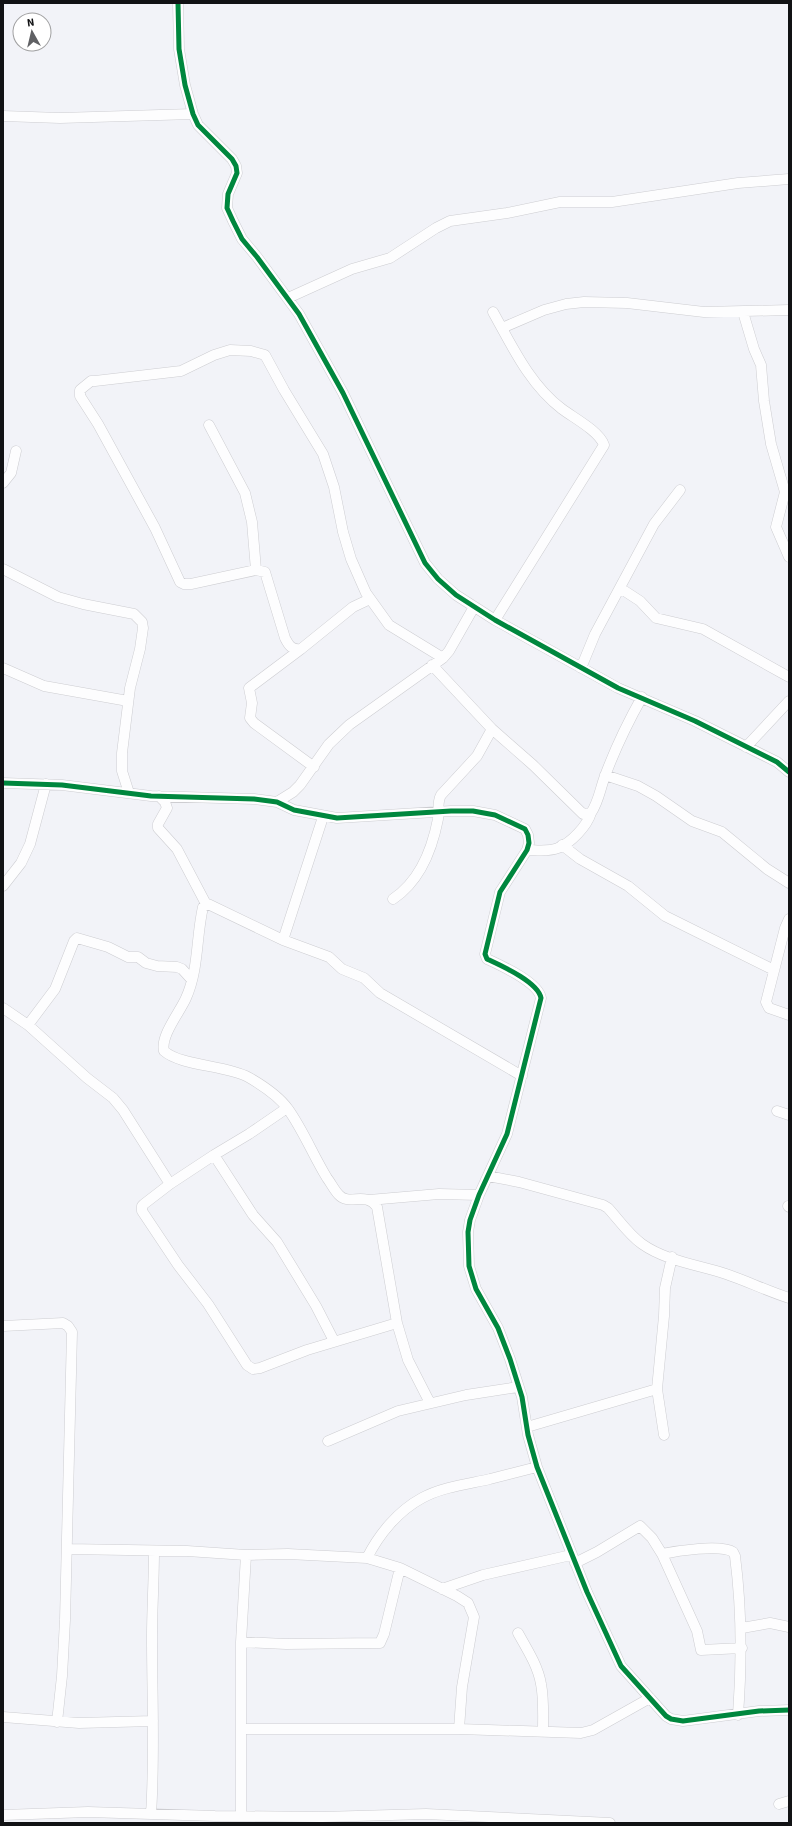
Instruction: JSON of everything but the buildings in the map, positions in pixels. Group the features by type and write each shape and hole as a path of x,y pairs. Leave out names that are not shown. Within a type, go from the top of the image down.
{"street":[{"path":"178,3 179,49 182,69 193,114 198,125 232,159 236,166 237,173 228,194 227,208 233,222 242,239 299,314 340,387 425,564 438,579 474,607 495,620 618,688 695,721 777,762 789,772"},
{"path":"3,116 60,118 193,114"},
{"path":"288,298 352,269 390,258 436,228 450,221 507,213 560,202 612,202 738,183 789,179"},
{"path":"502,328 544,310 566,304 584,302 627,303 704,312 789,310"},
{"path":"493,312 536,384 559,407 582,422 604,445 495,620"},
{"path":"743,312 754,349 761,365 764,401 771,444 785,492 776,527 789,556"},
{"path":"301,649 293,649 289,646 285,638 265,572 256,570 191,584 184,584 180,582 154,528 102,431 80,396 80,390 91,381 181,371 214,355 230,350 251,351 265,355 284,390 323,454 334,487 343,532 351,559 370,599 389,625 443,658"},
{"path":"209,425 245,493 252,522 256,570"},
{"path":"3,484 10,473 16,451"},
{"path":"581,668 595,634 654,524 680,490"},
{"path":"3,569 58,597 83,604 134,614 142,622 143,628 140,649 128,701 122,753 122,771 128,793"},
{"path":"620,588 640,601 656,618 703,629 789,677"},
{"path":"314,767 254,723 250,718 252,703 250,688 353,608 370,599"},
{"path":"277,802 294,792 314,767 329,744 349,725 443,658 449,651 474,607"},
{"path":"432,665 492,729 533,765 582,814 591,813"},
{"path":"3,668 44,686 128,701"},
{"path":"527,850 550,850 562,846 585,826 600,796 605,774 625,728 642,697"},
{"path":"746,747 789,701"},
{"path":"393,899 404,891 423,864 435,836 439,812 438,801 441,795 477,756 492,729"},
{"path":"605,774 638,786 656,796 692,821 722,832 766,869 789,883"},
{"path":"3,783 46,784 159,796 240,798 277,802 294,810 323,817 355,818 439,812 473,812 495,815 525,829 528,835 529,843 527,850 500,892 485,954 487,959 519,976 537,990 541,998 507,1134 479,1195 470,1220 468,1232 469,1266 476,1289 498,1328 518,1387 537,1467 556,1511 573,1559 621,1666 666,1716 676,1720 683,1721 738,1714 789,1710"},
{"path":"3,886 21,863 30,844 46,784"},
{"path":"159,796 165,802 167,808 158,824 158,828 177,849 206,904 283,940 329,957 342,969 364,978 380,993 522,1076"},
{"path":"283,940 323,817"},
{"path":"562,846 580,859 628,886 671,920 774,970"},
{"path":"206,904 203,907 199,924 195,970 186,999 166,1037 163,1047 164,1051 171,1056 238,1072 267,1089 287,1108 314,1157 338,1195 346,1199 369,1200 439,1194 479,1195"},
{"path":"789,919 785,928 766,1002 769,1008 789,1016"},
{"path":"28,1025 55,989 74,941 77,938 108,947 128,957 138,957 149,964 177,967 182,969 192,980"},
{"path":"3,1008 28,1025 117,1103 170,1184"},
{"path":"287,1108 170,1184 144,1204 142,1211 178,1265 208,1304 247,1365 253,1369 260,1368 334,1341 396,1323"},
{"path":"777,1110 789,1115"},
{"path":"214,1155 253,1216 277,1242 316,1306 334,1341"},
{"path":"488,1176 519,1182 603,1205 608,1208 633,1237 642,1244 672,1257 727,1274 770,1292 789,1298"},
{"path":"369,1200 377,1207 396,1323 408,1360 430,1403"},
{"path":"664,1435 657,1389 664,1316 665,1288 672,1257"},
{"path":"3,1326 63,1323 68,1326 72,1332 67,1549 62,1676 57,1722"},
{"path":"328,1441 389,1414 466,1395 518,1387"},
{"path":"527,1427 657,1389"},
{"path":"367,1558 380,1535 409,1506 422,1497 448,1488 537,1467"},
{"path":"442,1589 483,1575 573,1559 597,1552 640,1526 652,1538 662,1554 696,1631 701,1650 742,1648"},
{"path":"67,1549 187,1551 246,1555 295,1555 367,1558 400,1568 468,1603 474,1617 462,1687 459,1729"},
{"path":"662,1554 703,1549 724,1549 733,1552 735,1556 742,1628 738,1714"},
{"path":"151,1814 154,1551"},
{"path":"241,1816 241,1642 246,1555"},
{"path":"241,1642 286,1644 380,1643 384,1634 400,1568"},
{"path":"742,1628 770,1624 789,1627"},
{"path":"518,1633 531,1656 541,1683 543,1697 543,1731"},
{"path":"241,1729 459,1729 581,1733 593,1730 650,1698"},
{"path":"3,1717 57,1722 94,1723 153,1721"},
{"path":"779,1804 789,1802"},
{"path":"3,1816 51,1818 94,1812 332,1820 410,1818 610,1823"}],"cycle path":[{"path":"178,3 179,49 185,85 193,114 198,125 232,159 236,166 237,173 228,194 227,208 242,239 299,314 343,393 425,563 438,579 456,595 495,620 618,688 695,721 777,762 789,772"},
{"path":"3,783 62,785 151,796 254,799 277,802 294,810 337,818 473,811 495,815 525,829 528,835 529,843 527,850 500,892 485,954 487,959 527,980 538,992 541,998 507,1134 479,1195 470,1220 468,1232 469,1266 476,1289 498,1328 510,1359 522,1397 528,1435 537,1467 587,1592 621,1666 666,1716 671,1719 683,1721 759,1711 789,1710"}]}
